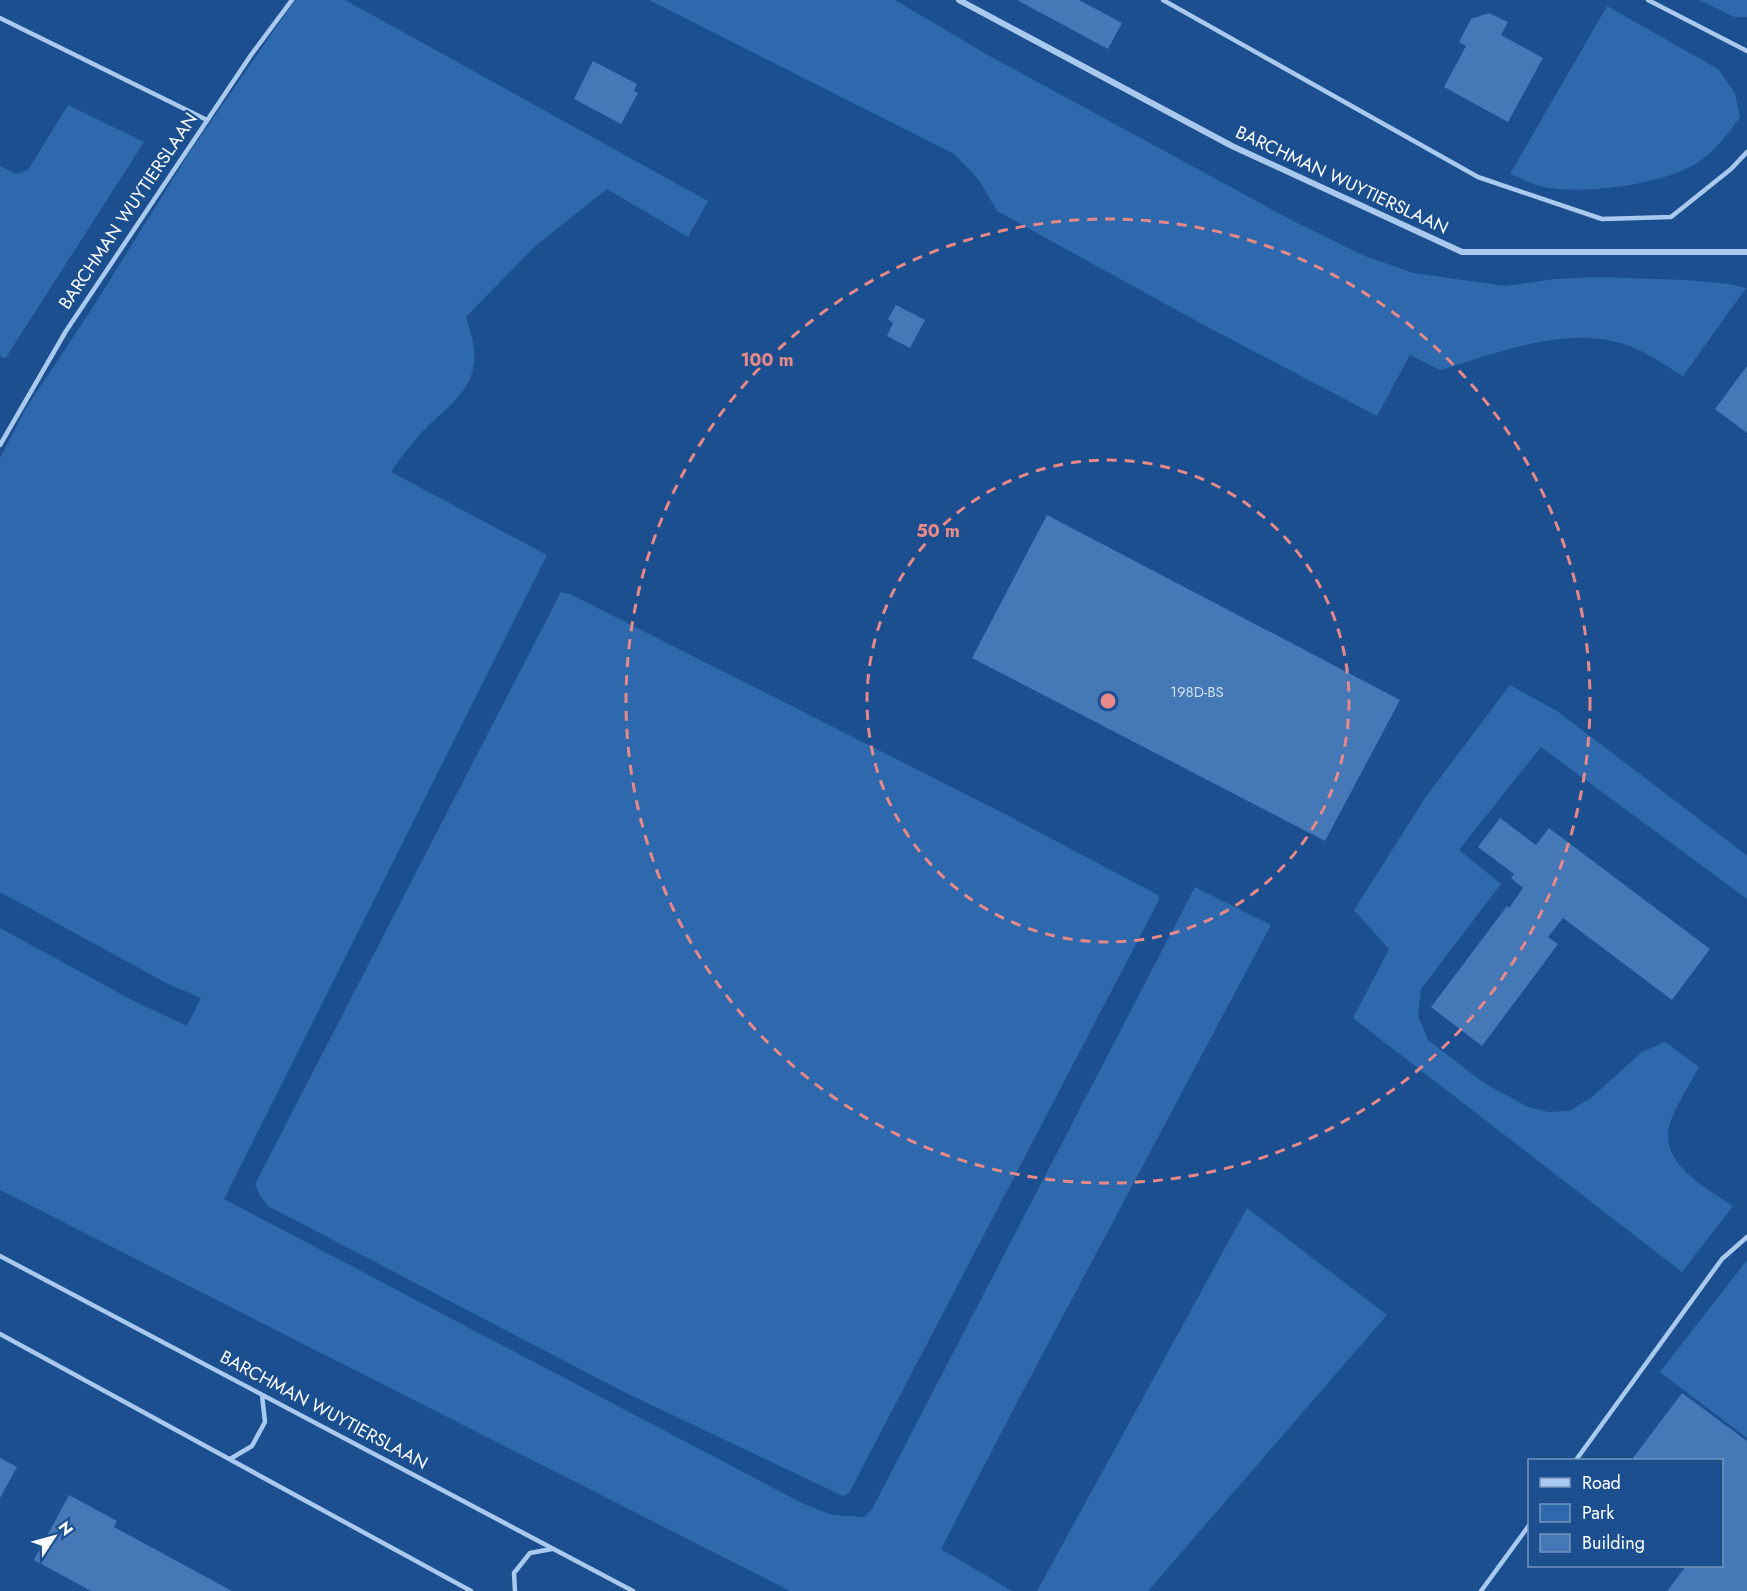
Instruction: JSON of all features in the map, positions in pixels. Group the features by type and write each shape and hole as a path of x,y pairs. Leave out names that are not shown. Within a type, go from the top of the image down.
{"street":[{"name":"BARCHMAN WUYTIERSLAAN","path":"959,0 1232,146 1462,252 1747,252"}],"lane":[{"name":"BARCHMAN WUYTIERSLAAN","path":"0,445 66,331 251,55 292,0"},
{"path":"1163,0 1478,177 1602,219 1671,217 1731,169 1747,152"},
{"path":"1648,0 1747,51"},
{"path":"0,18 207,120"},
{"path":"1577,1459 1722,1259 1747,1237"},
{"name":"BARCHMAN WUYTIERSLAAN","path":"0,1256 633,1591"},
{"path":"0,1334 471,1591"},
{"path":"230,1459 252,1446 265,1422 262,1395"},
{"path":"1481,1591 1528,1527"},
{"path":"515,1591 514,1573 530,1553 552,1549"}],"green space":[{"path":"295,0 345,0 708,201 688,237 607,189 534,247 466,317 474,351 474,363 468,382 458,398 429,425 391,472 547,555 224,1199 804,1504 832,1515 864,1517 872,1509 1195,887 1271,925 941,1549 1012,1591 790,1591 0,1190 0,928 132,1000 187,1026 201,998 168,984 0,892 0,458 26,408 95,304 189,153"},
{"path":"649,0 895,0 986,54 1293,221 1365,256 1413,273 1506,286 1554,279 1599,277 1685,280 1746,288 1683,376 1630,346 1606,340 1583,338 1534,343 1440,370 1410,355 1377,416 1200,323 997,211 979,180 954,154"},
{"path":"1699,0 1747,0 1747,17 1734,17"},
{"path":"1607,6 1718,69 1735,93 1740,117 1706,157 1692,166 1659,179 1618,187 1576,190 1540,186 1510,174"},
{"path":"68,105 144,142 5,359 0,356 0,166 16,174 28,170"},
{"path":"561,592 570,594 1003,813 1158,895 1159,900 849,1493 843,1496 622,1391 268,1206 260,1196 255,1184"},
{"path":"1510,685 1557,711 1745,854 1747,856 1747,899 1541,747 1459,850 1501,884 1421,989 1418,1016 1428,1040 1484,1083 1526,1106 1548,1112 1569,1111 1592,1097 1642,1052 1665,1042 1699,1067 1672,1118 1668,1134 1669,1146 1681,1167 1701,1185 1733,1206 1682,1272 1353,1018 1389,949 1354,910 1425,798"},
{"path":"1247,1208 1387,1315 1148,1591 1037,1591"},
{"path":"1747,1260 1747,1438 1660,1372"}],"building":[{"path":"1017,0 1079,0 1122,23 1108,49"},
{"path":"1489,13 1508,22 1501,35 1543,58 1508,122 1444,87 1466,46 1459,42 1471,19"},
{"path":"593,61 637,84 634,91 638,93 621,124 574,99"},
{"path":"896,305 925,320 910,348 887,336 893,323 888,319"},
{"path":"1747,366 1747,433 1715,409"},
{"path":"1047,515 1400,700 1325,841 972,658"},
{"path":"1500,818 1536,845 1549,828 1710,949 1672,1000 1563,918 1548,937 1558,944 1482,1046 1431,1007 1523,888 1511,878 1514,874 1478,847"},
{"path":"1682,1393 1747,1441 1747,1591 1667,1591 1685,1567 1723,1567 1723,1459 1633,1458"},
{"path":"0,1458 17,1467 0,1498"},
{"path":"69,1495 117,1521 114,1527 232,1591 91,1591 34,1560"}]}
